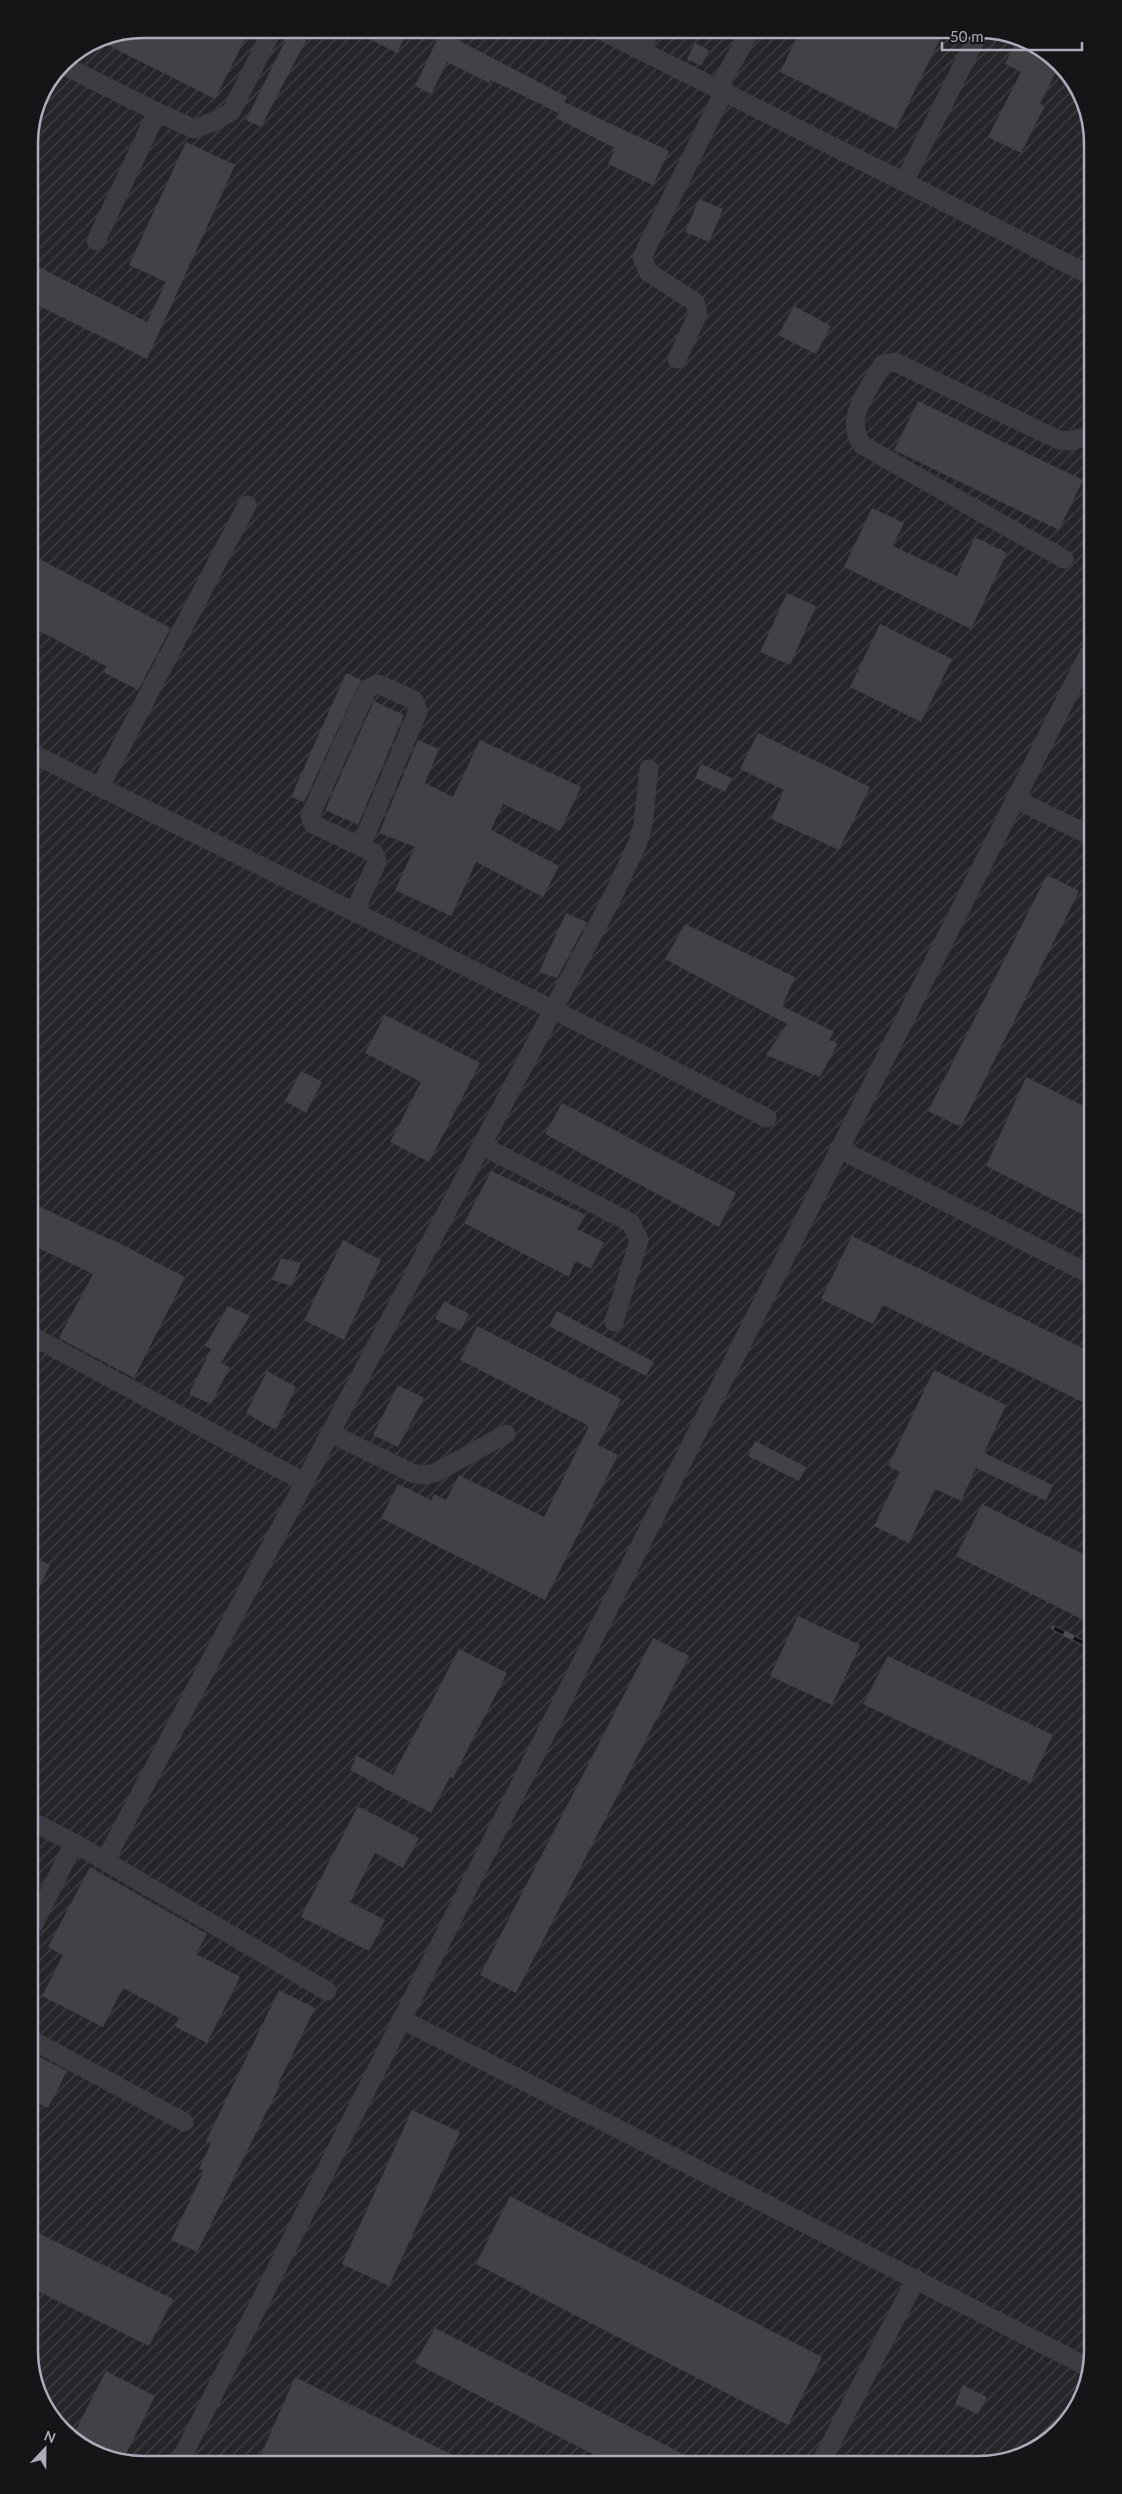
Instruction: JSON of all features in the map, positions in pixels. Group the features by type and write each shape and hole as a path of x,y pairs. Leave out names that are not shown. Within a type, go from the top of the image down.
{"street":[{"path":"68,68 194,129 231,112 268,38"},
{"path":"616,38 1084,272"},
{"path":"640,50 646,38"},
{"path":"677,359 698,314 695,302 648,272 642,257 747,38"},
{"path":"904,182 976,38"},
{"path":"96,241 157,112"},
{"path":"1064,559 862,445 854,434 856,413 883,364 894,362 1059,440 1070,441 1084,437"},
{"path":"100,787 247,505"},
{"path":"182,2456 400,2018 1084,665"},
{"path":"354,912 377,862 374,853 313,824 310,816 368,688 378,684 414,700 418,711 361,846"},
{"path":"38,756 554,1010 767,1118"},
{"path":"105,1861 614,894 638,842 643,824 649,769"},
{"path":"1015,799 1084,833"},
{"path":"482,1146 631,1223 639,1240 614,1322"},
{"path":"839,1150 1084,1271"},
{"path":"37,1339 304,1482"},
{"path":"330,1433 412,1473 424,1475 435,1473 506,1434"},
{"path":"37,1824 74,1843 327,1991"},
{"path":"37,1918 74,1843"},
{"path":"400,2018 1084,2364"},
{"path":"37,2043 184,2122"},
{"path":"824,2456 916,2279"}],"shaded area":[{"path":"129,38 987,38 1013,43 1026,48 1044,59 1063,78 1074,96 1079,109 1084,129 1084,2365 1077,2392 1063,2416 1049,2431 1038,2439 1013,2451 987,2456 135,2456 109,2451 96,2446 78,2435 70,2428 70,2424 66,2424 59,2416 48,2398 43,2385 37,2352 38,135 45,102 63,73 84,55 102,45"}],"building":[{"path":"129,38 246,38 215,99 106,44"},
{"path":"287,38 307,38 261,127 246,120"},
{"path":"367,38 404,38 397,53"},
{"path":"438,38 454,38 567,97 558,113 491,80 489,83 447,62 431,94 415,86"},
{"path":"797,38 941,38 896,129 780,72"},
{"path":"695,43 709,50 701,66 687,59"},
{"path":"1015,44 1038,55 1057,71 1040,104 1045,106 1021,153 988,137 1021,72 1005,64"},
{"path":"564,102 669,151 653,185 608,164 615,148 556,118"},
{"path":"186,142 235,165 147,359 38,305 38,267 147,322 166,282 129,265"},
{"path":"699,199 723,209 709,242 685,232"},
{"path":"794,306 831,326 816,354 778,335"},
{"path":"918,401 1083,480 1059,530 894,450"},
{"path":"872,508 904,523 893,546 957,576 975,537 1007,553 971,629 844,567"},
{"path":"38,558 169,627 169,631 138,690 103,672 106,666 38,630"},
{"path":"787,593 816,606 790,665 760,652"},
{"path":"880,624 952,659 921,722 850,687"},
{"path":"346,673 361,680 304,802 291,797"},
{"path":"374,701 404,715 358,825 325,810"},
{"path":"758,733 870,787 839,850 771,819 784,790 740,769"},
{"path":"418,740 439,749 425,783 453,797 480,740 581,787 560,831 503,804 491,830 559,866 543,897 476,862 451,916 395,890 415,847 379,833"},
{"path":"701,764 732,778 725,792 695,778"},
{"path":"1047,875 1079,891 961,1127 928,1111"},
{"path":"566,913 587,922 557,978 539,972"},
{"path":"685,924 795,977 782,1006 834,1032 829,1040 838,1043 820,1077 766,1055 787,1024 665,959"},
{"path":"385,1015 480,1063 429,1162 390,1142 421,1082 365,1053"},
{"path":"301,1071 322,1082 306,1113 285,1101"},
{"path":"1026,1077 1084,1106 1084,1215 986,1166"},
{"path":"562,1103 736,1193 719,1227 545,1134"},
{"path":"491,1171 586,1215 577,1229 604,1242 591,1269 575,1261 569,1277 464,1223"},
{"path":"38,1206 111,1239 185,1277 134,1378 59,1338 93,1274 37,1248"},
{"path":"852,1236 1084,1349 1084,1403 883,1305 873,1324 821,1299"},
{"path":"343,1240 381,1260 344,1340 304,1320"},
{"path":"281,1258 301,1263 292,1286 272,1280"},
{"path":"444,1301 469,1314 460,1331 435,1319"},
{"path":"228,1306 250,1316 221,1363 230,1367 211,1404 189,1394 211,1349 205,1346"},
{"path":"557,1311 654,1362 646,1376 549,1326"},
{"path":"477,1326 621,1399 598,1445 618,1455 545,1600 381,1518 398,1484 431,1500 434,1494 446,1500 459,1475 544,1517 589,1426 460,1360"},
{"path":"934,1370 1006,1405 984,1453 1053,1485 1046,1501 976,1468 961,1501 935,1489 909,1543 874,1526 900,1472 888,1466"},
{"path":"267,1371 296,1387 276,1430 246,1413"},
{"path":"398,1385 424,1398 398,1447 373,1435"},
{"path":"755,1441 806,1467 799,1481 748,1456"},
{"path":"982,1504 1084,1555 1084,1620 956,1556"},
{"path":"37,1558 50,1565 37,1591"},
{"path":"798,1616 860,1645 832,1705 770,1676"},
{"path":"653,1638 689,1656 516,1993 480,1975"},
{"path":"459,1649 507,1673 453,1778 450,1777 431,1813 350,1770 357,1756 393,1775"},
{"path":"888,1656 1053,1735 1030,1783 863,1704"},
{"path":"358,1806 419,1838 403,1868 375,1853 350,1902 385,1920 369,1951 301,1917"},
{"path":"90,1867 207,1934 196,1954 240,1977 207,2043 174,2026 179,2018 123,1988 103,2027 42,1996 63,1955 48,1947"},
{"path":"279,1990 315,2008 278,2084 280,2085 197,2252 171,2240 204,2171 199,2169 211,2143 206,2141"},
{"path":"37,2056 67,2071 48,2108 37,2103"},
{"path":"412,2110 460,2132 389,2286 342,2264"},
{"path":"510,2196 822,2357 788,2425 476,2264"},
{"path":"37,2232 173,2299 149,2346 37,2291"},
{"path":"435,2328 687,2456 596,2456 415,2363"},
{"path":"106,2371 155,2396 126,2455 96,2446 75,2432"},
{"path":"295,2377 455,2456 260,2456"},
{"path":"963,2385 987,2397 978,2414 955,2404"}],"railway":[{"path":"1054,1628 1084,1643"}]}
